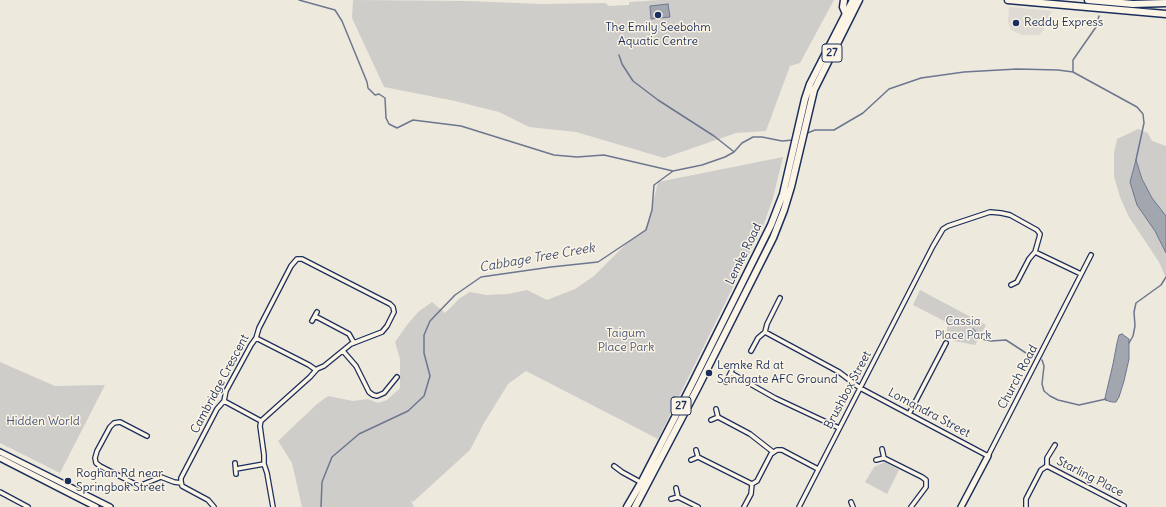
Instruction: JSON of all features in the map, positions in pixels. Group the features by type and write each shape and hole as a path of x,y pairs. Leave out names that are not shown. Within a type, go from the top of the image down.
{"main road":[{"path":"844,0 843,7 846,14"},
{"name":"Lemke Road","path":"627,507 644,484 773,238 787,199 798,156 807,92 814,74 846,14 859,0"},
{"name":"Lemke Road","path":"635,507 644,484 771,225 783,194 791,158 806,107 818,80 859,0"},
{"path":"1008,0 1166,14"},
{"path":"1088,0 1121,3 1166,3"},
{"path":"0,452 110,507"},
{"name":"Church Road","path":"961,507 988,456"},
{"path":"0,458 96,507"}],"street":[{"name":"Brushbox Street","path":"799,507 915,283 932,246 943,229 990,212 1010,215 1037,230 1040,234 1035,252"},
{"path":"1011,285 1017,282 1028,260 1035,252 1081,274"},
{"name":"Church Road","path":"988,456 1091,255"},
{"name":"Cambridge Crescent","path":"181,483 181,478 217,409 224,401 226,392 250,345 256,338 259,328 291,266 298,257 390,304 393,307 393,315 383,331 354,343 324,366 316,370 261,421"},
{"path":"751,351 758,338 765,332 767,324 780,298"},
{"path":"312,321 317,312"},
{"path":"315,316 349,334 354,343"},
{"name":"Lomandra Street","path":"765,332 839,372 860,388 988,456"},
{"path":"256,338 316,370"},
{"path":"909,414 946,343"},
{"path":"343,351 356,366 369,392 373,395 377,396 384,393 397,377"},
{"path":"726,382 734,366"},
{"path":"731,373 775,398 839,428"},
{"path":"224,401 261,421 260,426 264,464 268,473 273,507"},
{"path":"716,409 718,417 750,434 774,452"},
{"path":"711,420 718,417"},
{"path":"147,436 120,422 114,423 110,427 97,451 95,458 96,462 100,466 139,486 162,477 181,483 184,487 208,500 214,507"},
{"path":"1026,507 1026,500 1041,471 1047,466 1047,458 1054,445"},
{"path":"882,449 884,458"},
{"path":"696,450 698,457 752,484"},
{"path":"752,484 758,480 774,452 778,450 782,450 818,469"},
{"path":"691,460 698,457"},
{"path":"876,460 884,458 926,480 926,487 911,507"},
{"path":"235,463 236,474"},
{"path":"236,469 264,464"},
{"path":"614,466 644,484"},
{"name":"Starling Place","path":"1047,466 1124,506"},
{"path":"744,507 751,494 752,484"},
{"path":"676,488 678,497"},
{"path":"0,492 26,506"},
{"path":"670,499 678,497 698,507"},
{"path":"851,502 853,507"}],"shaded area":[{"path":"668,4 670,17 651,19 650,6"},
{"path":"1009,7 1052,11 1043,31 1039,35 1022,35 1011,30 1008,22"},
{"path":"1136,160 1142,179 1152,198 1166,216 1166,253 1155,231 1137,205 1130,182"},
{"path":"1122,334 1129,339 1129,359 1119,397 1116,402 1112,402 1105,400 1105,398 1119,335"}],"green space":[{"path":"353,0 466,1 543,4 605,3 609,6 629,5 629,2 660,0 834,0 800,63 790,66 766,131 736,133 664,158 576,132 529,127 499,112 455,101 384,87 352,18"},
{"path":"1138,129 1148,133 1152,141 1166,146 1166,216 1152,198 1142,179 1136,161 1155,231 1166,253 1166,278 1159,262 1129,217 1120,197 1114,176 1114,153 1117,139"},
{"name":"Taigum Place Park","path":"783,157 773,198 764,224 658,439 526,371 508,384 484,423 470,450 413,502 410,499 414,507 302,507 292,463 278,441 317,404 328,396 353,401 368,399 378,403 387,400 400,388 400,359 395,342 418,312 432,302 445,313 460,298 470,292 486,295 508,294 527,290 547,300 575,289 594,276 625,245 645,229 649,220 658,182"},
{"name":"Cassia Place Park","path":"920,290 986,325 975,345 954,341 950,336 946,335 948,323 913,305"},
{"name":"Hidden World","path":"0,362 55,386 105,385 60,473 0,443"},
{"path":"885,462 899,470 887,494 865,482 874,467"}],"waterway":[{"path":"299,0 335,10 342,21 367,82 368,88 375,95 379,94 385,98 386,118 389,124 397,128 413,120 461,126 554,155 577,157 604,155 673,171"},
{"path":"1073,72 1073,60 1096,27 1099,16"},
{"path":"619,55 622,64 633,81 658,100 714,136 733,151"},
{"name":"Cabbage Tree Creek","path":"805,134 815,130 834,130 863,113 889,89 921,78 964,72 1017,69 1058,70 1073,72 1137,107 1143,114 1144,123 1136,160"},
{"name":"Cabbage Tree Creek","path":"321,507 322,482 332,457 359,434 408,411 424,396 430,376 424,353 424,335 430,321 455,295 481,277 598,262 646,230 652,210 654,185 673,171 702,165 725,157 734,152 742,143 753,137 762,137 782,141 793,140"},
{"path":"1129,343 1133,336 1135,326 1134,312 1136,303 1161,285 1166,277"},
{"path":"973,329 982,339 991,341 1006,340 1026,353 1034,356"},
{"path":"1042,360 1044,366 1042,384 1044,391 1050,396 1058,400 1079,405 1106,399"}],"place":[{"name":"The Emily Seebohm Aquatic Centre","path":"658,15"},
{"name":"Reddy Express","path":"1016,23"},
{"name":"Lemke Rd at Sandgate AFC Ground","path":"709,373"},
{"name":"Roghan Rd near Springbok Street","path":"68,481"}]}
